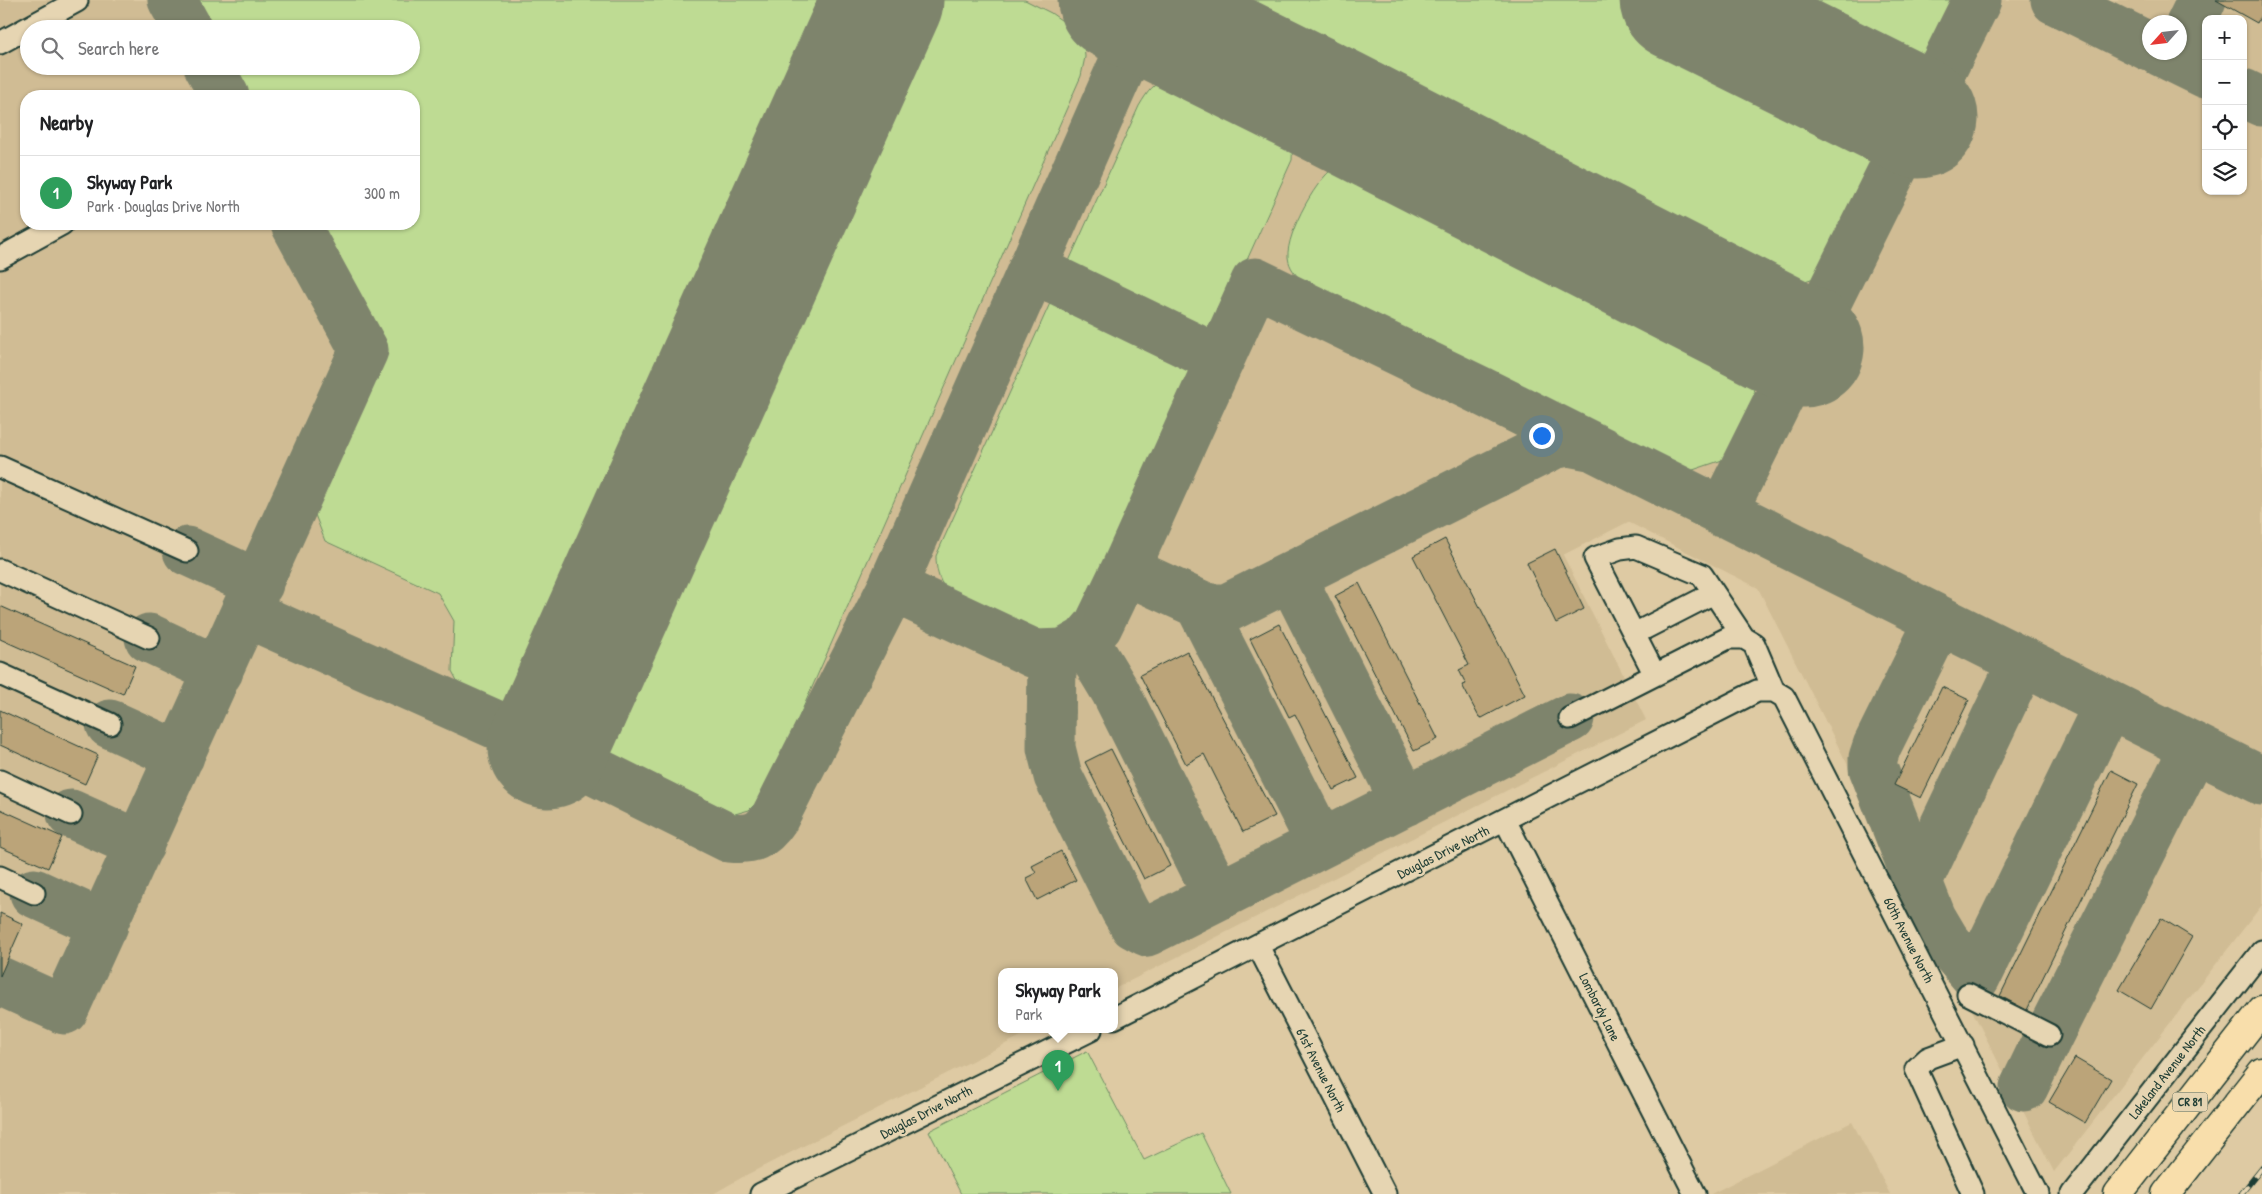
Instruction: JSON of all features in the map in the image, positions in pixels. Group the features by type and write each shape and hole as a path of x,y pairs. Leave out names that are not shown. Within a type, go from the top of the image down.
{"highway":[{"name":"CR 81","path":"2118,1194 2262,1010"},
{"name":"CR 81","path":"2166,1194 2262,1072"}],"street":[{"path":"42,20 77,1"},
{"path":"0,43 20,32"},
{"path":"0,258 51,230"},
{"path":"0,468 186,551"},
{"name":"60th Avenue North","path":"1634,634 1595,558 1620,549 1636,547 1702,574 1744,638 1754,644 1774,690 1784,697 2038,1194"},
{"path":"0,570 149,638"},
{"path":"1655,675 1634,634 1714,593"},
{"path":"1570,718 1728,638 1744,638"},
{"path":"0,674 110,724"},
{"name":"Douglas Drive North","path":"1118,1016 1757,691 1774,690"},
{"path":"0,781 71,814"},
{"name":"Lombardy Lane","path":"1505,820 1695,1194"},
{"path":"0,877 34,893"},
{"name":"61st Avenue North","path":"1258,946 1385,1194"},
{"name":"Lakeland Avenue North","path":"2072,1194 2262,951"},
{"path":"1943,1007 1972,986 2048,1034"},
{"name":"Douglas Drive North","path":"774,1191 1085,1033"},
{"path":"1962,1045 1928,1058 1916,1070 1973,1194"}],"shaded area":[{"path":"0,0 2262,0 2262,905 2054,1172 1758,588 1628,522 1563,555 1646,720 1118,987 1118,968 998,968 998,1033 1027,1033 748,1174 713,1194 0,1194"},
{"path":"1852,1122 1890,1194 1711,1194"}],"green space":[{"path":"192,0 844,0 534,696 506,712 463,692 452,671 454,621 438,593 325,541 314,512 377,371 366,322 316,230 420,230 420,90 241,90 233,75 420,75 420,20 203,20"},
{"path":"920,0 1025,0 1051,13 1078,32 1084,44 1085,57 1081,76 777,767 760,799 749,810 735,814 713,812 612,760 600,741 597,729"},
{"path":"1202,0 1951,0 1955,13 1823,275 1772,292 1733,277 1406,116 1306,64 1242,37 1216,22"},
{"path":"1170,78 1207,87 1277,123 1289,135 1292,160 1084,622 1065,634 1043,639 954,596 946,589 939,578 936,556 1139,106 1152,88 1159,82"},
{"path":"1352,163 1371,169 1741,349 1758,405 1737,455 1684,473 1304,283 1291,268 1288,257 1292,234 1305,205 1322,179 1340,164"},
{"path":"1087,1051 1144,1160 1201,1133 1231,1194 961,1194 929,1131"}],"building":[{"path":"2216,0 2262,0 2262,13 2257,23 2247,17 2247,15 2243,15"},
{"path":"1445,539 1525,695 1482,718 1479,717 1462,685 1466,684 1459,670 1469,665 1413,556"},
{"path":"1555,549 1584,609 1556,623 1527,563"},
{"path":"1359,583 1438,739 1414,751 1335,596"},
{"path":"0,606 135,666 123,694 0,639"},
{"path":"1279,624 1358,778 1333,790 1295,714 1289,717 1250,639"},
{"path":"1187,651 1275,816 1243,832 1204,754 1186,764 1140,675"},
{"path":"1942,687 1969,700 1921,798 1894,785"},
{"path":"0,710 98,755 85,784 0,745"},
{"path":"1111,749 1170,866 1144,879 1085,762"},
{"path":"2111,770 2138,784 2027,1010 2000,996"},
{"path":"0,809 62,837 48,868 0,847"},
{"path":"1061,851 1076,880 1037,900 1026,878 1036,873 1032,866"},
{"path":"0,913 23,924 0,976"},
{"path":"2161,918 2192,937 2151,1009 2119,990"},
{"path":"2075,1058 2111,1079 2085,1123 2049,1102"}],"taxiway":[{"path":"172,0 183,20"},
{"path":"246,613 548,748 729,838 750,838 761,833 775,817 892,587 1151,0"},
{"path":"1722,513 1977,0"},
{"path":"2055,0 2142,43"},
{"path":"2187,31 2202,0"},
{"path":"2177,60 2202,72"},
{"path":"213,75 222,90"},
{"path":"2247,95 2262,102"},
{"path":"0,981 64,1010 364,350 298,230"},
{"path":"1032,269 1220,360"},
{"path":"892,587 1035,654 1064,653 1085,641 1098,626 1125,570 1255,282 1479,390 2262,781"},
{"path":"1125,570 1208,608 1227,608 1553,445 1568,442 1589,446"},
{"path":"187,551 259,584"},
{"path":"1291,576 1405,802"},
{"path":"1199,604 1321,844"},
{"path":"1939,621 1877,746 1873,758 1873,768 1932,918 1945,940 1976,977 2108,705"},
{"path":"149,638 219,671"},
{"path":"1085,641 1115,691 1218,896"},
{"path":"1052,655 1051,748 1058,776 1125,910 1134,925 1147,932 1570,718"},
{"path":"1917,883 2022,662"},
{"path":"110,724 180,756"},
{"path":"2024,1087 2194,748"},
{"path":"71,814 140,845"},
{"path":"34,893 104,925"}],"runway":[{"path":"548,748 883,0"},
{"path":"1118,0 1334,107 1804,347"},
{"path":"1680,0 1918,118"}],"railway":[{"path":"2241,1194 2262,1168"}],"place":[{"name":"Skyway Park","path":"1058,1091"}]}
